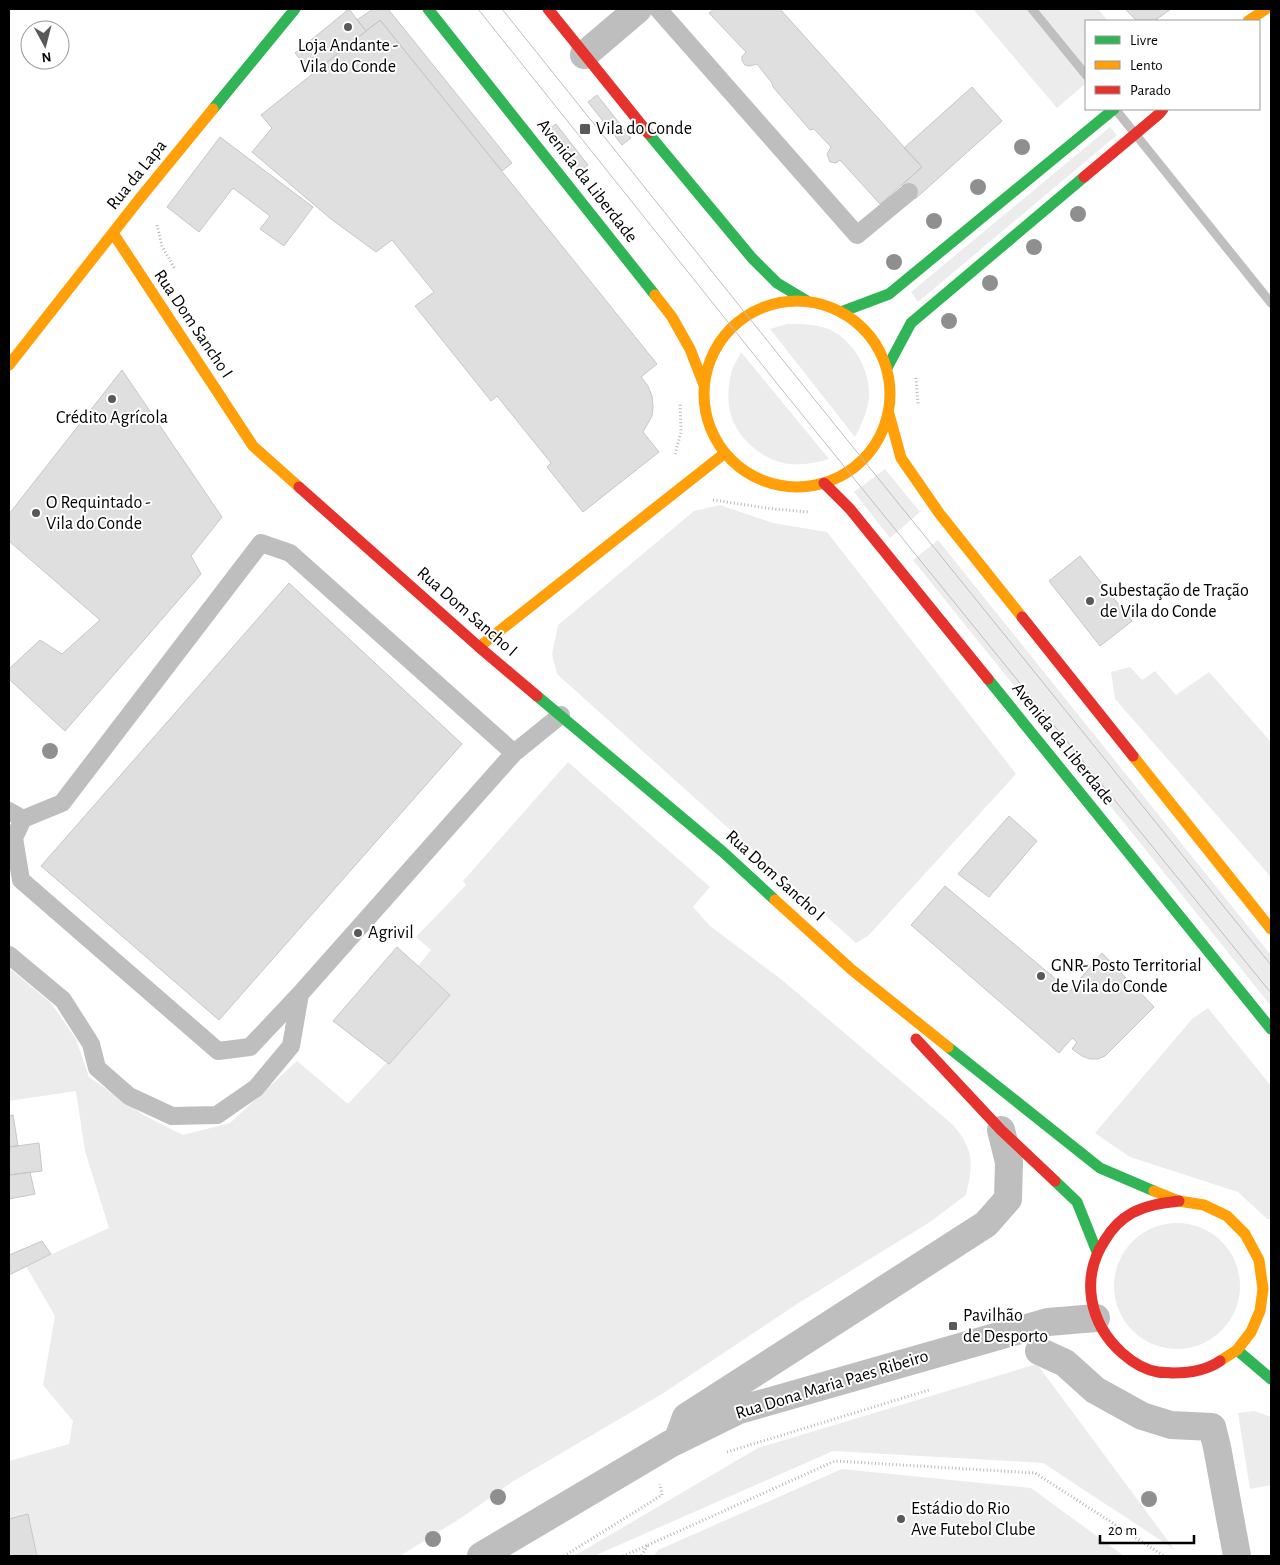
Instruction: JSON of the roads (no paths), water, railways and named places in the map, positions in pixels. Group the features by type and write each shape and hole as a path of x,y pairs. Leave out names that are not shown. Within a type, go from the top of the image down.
{"street":[{"name":"Rua da Lapa","path":"9,365 141,197 295,9"},
{"name":"Avenida da Liberdade","path":"428,9 672,317 690,349 704,385"},
{"path":"548,9 752,258 777,282 807,301"},
{"path":"584,55 638,9"},
{"path":"1250,20 1266,9"},
{"path":"841,312 889,294 1113,110"},
{"path":"887,368 911,323 1160,114 1162,110"},
{"name":"Rua Dom Sancho I","path":"113,234 253,446 479,647 723,852 852,970 1100,1168 1179,1201 1204,1205 1227,1216 1245,1234 1259,1260 1267,1286 1260,1311 1251,1332 1236,1350 1213,1366 1186,1373 1158,1372 1131,1361 1110,1342 1096,1318 1090,1296 1091,1273 1097,1252 1111,1230 1130,1214 1153,1204 1179,1201"},
{"path":"807,301 825,305 841,312 861,326 876,345 887,368 891,391 888,414 882,433 872,450 842,476 824,483 796,487 770,483 745,472 725,453 712,432 705,409 704,385 709,363 719,344 740,321 748,315 776,304 807,301"},
{"path":"888,414 901,458 939,513 1271,929"},
{"path":"479,647 725,453"},
{"name":"Avenida da Liberdade","path":"824,483 850,510 1271,1029"},
{"name":"Rua Dom Sancho I","path":"852,970 1000,1130 1077,1202 1097,1252"},
{"path":"678,1440 686,1417 986,1224 1008,1199 1009,1162 1000,1130"},
{"path":"1245,1234 1263,1240"},
{"name":"Rua Dona Maria Paes Ribeiro","path":"481,1556 678,1440 739,1410 1048,1322 1096,1318"},
{"path":"1236,1350 1271,1379"},
{"path":"1039,1351 1065,1363 1095,1390 1142,1416 1171,1424 1212,1427 1237,1556"}],"lane":[{"path":"658,9 857,236 909,192"},
{"path":"514,753 290,553 261,543 62,803 16,815 14,838 21,880 218,1051 250,1047 300,994 514,753 560,716"},
{"path":"9,955 63,1000 91,1044 97,1068 129,1096 172,1116 217,1115 256,1088 290,1046 300,994"}],"waterway":[{"path":"1032,9 1085,74"},
{"path":"1116,110 1271,303"}],"tram line":[{"path":"478,9 779,386 1271,993"},
{"path":"502,9 1271,965"}],"place":[{"name":"Loja Andante - Vila do Conde","path":"348,27"},
{"name":"Vila do Conde","path":"585,129"},
{"name":"Crédito Agrícola","path":"112,399"},
{"name":"O Requintado - Vila do Conde","path":"36,513"},
{"name":"Subestação de Tração de Vila do Conde","path":"1090,601"},
{"name":"Agrivil","path":"358,933"},
{"name":"GNR- Posto Territorial de Vila do Conde","path":"1041,976"},
{"name":"Pavilhão de Desporto","path":"953,1326"},
{"name":"Estádio do Rio Ave Futebol Clube","path":"901,1519"}]}
